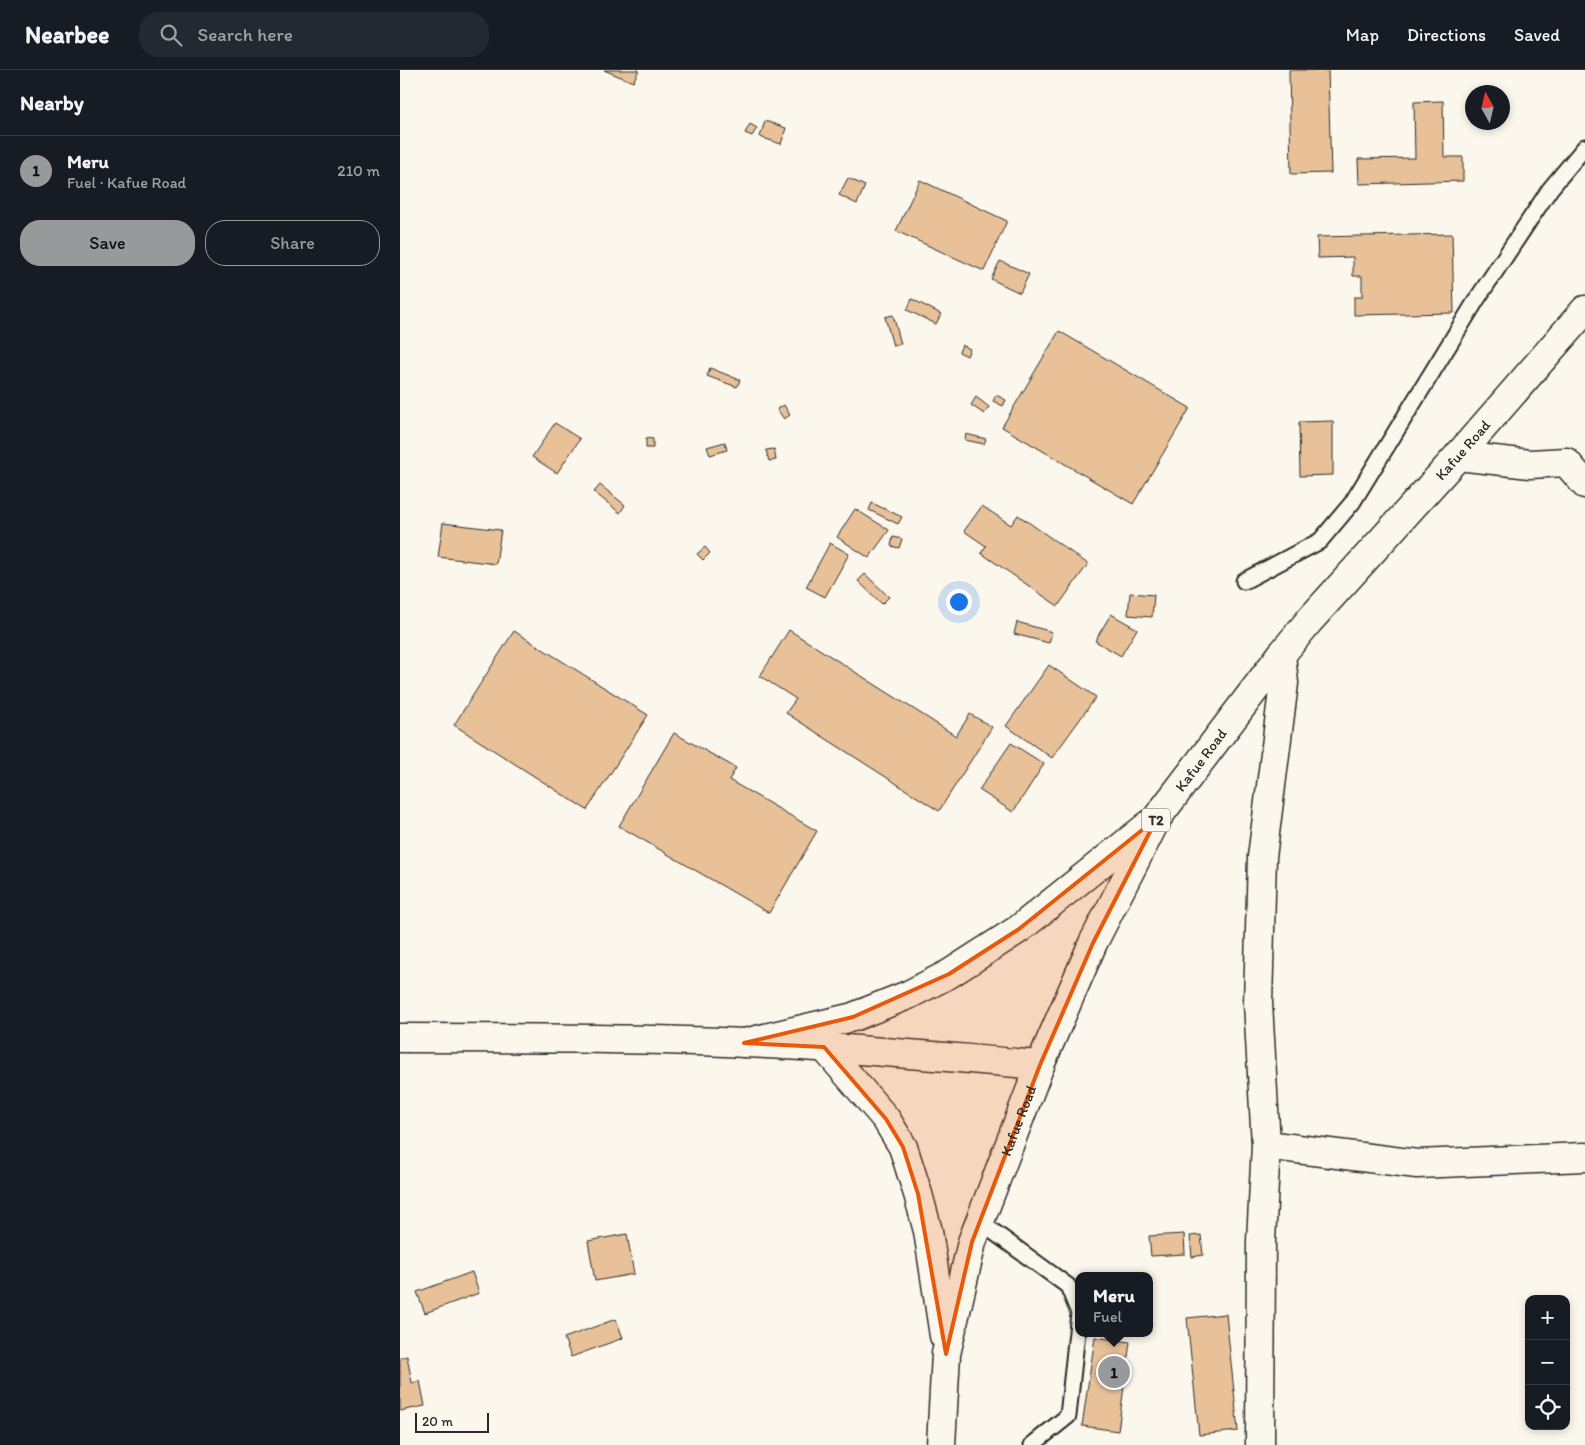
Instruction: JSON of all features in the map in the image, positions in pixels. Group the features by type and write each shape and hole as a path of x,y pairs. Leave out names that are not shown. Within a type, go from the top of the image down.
{"main road":[{"name":"Kafue Road","path":"941,1445 946,1354 972,1242 1040,1065 1093,943 1157,818 1309,621 1458,456 1585,310"},
{"path":"1458,456 1530,464 1566,462 1585,484"},
{"path":"1260,1445 1261,1241 1266,1145 1258,1003 1262,857 1284,683 1281,655"},
{"path":"744,1043 853,1017 908,995 949,974 1019,929 1157,818"},
{"path":"400,1038 583,1039 744,1043 824,1047 1040,1065"},
{"path":"824,1047 886,1119 903,1147 928,1231 946,1354"},
{"path":"1266,1145 1416,1164 1585,1157"}],"lane":[{"path":"1244,581 1320,541 1352,503 1477,299 1550,189 1585,147"},
{"path":"980,1222 1068,1286 1075,1303"},
{"path":"1032,1445 1068,1416 1076,1337"}],"highlighted area":[{"path":"1157,818 1093,943 1040,1065 972,1242 946,1354 918,1194 903,1147 886,1119 824,1047 744,1043 853,1017 949,974 1019,929"}],"building":[{"path":"604,70 639,70 633,82"},
{"path":"1289,70 1328,70 1331,173 1291,174"},
{"path":"1443,101 1444,157 1463,157 1463,181 1359,184 1358,159 1415,158 1414,102"},
{"path":"765,121 786,128 781,144 760,137"},
{"path":"750,124 757,128 752,136 745,133"},
{"path":"848,178 865,186 857,204 839,195"},
{"path":"920,180 1007,221 984,271 896,231"},
{"path":"1452,234 1454,313 1354,315 1354,297 1362,297 1362,276 1353,276 1353,257 1318,258 1317,237"},
{"path":"1000,261 1029,274 1020,293 991,279"},
{"path":"912,299 941,314 936,324 907,310"},
{"path":"893,315 901,344 893,346 885,317"},
{"path":"1059,331 1190,408 1133,504 1002,427"},
{"path":"962,345 970,349 967,356 959,352"},
{"path":"710,368 740,380 737,387 707,376"},
{"path":"996,395 1006,400 1003,406 993,401"},
{"path":"976,397 989,407 984,414 971,405"},
{"path":"784,405 790,415 784,419 777,409"},
{"path":"1333,421 1333,475 1300,476 1299,422"},
{"path":"555,423 580,439 557,473 532,457"},
{"path":"966,434 986,439 984,444 965,440"},
{"path":"646,438 653,439 653,448 646,448"},
{"path":"725,442 727,450 710,455 707,447"},
{"path":"774,449 776,460 769,461 766,450"},
{"path":"600,485 625,505 620,513 594,492"},
{"path":"872,503 902,517 898,524 869,510"},
{"path":"982,506 1011,525 1018,515 1088,564 1058,606 981,553 986,546 964,531"},
{"path":"855,509 889,530 869,558 837,537"},
{"path":"443,523 501,530 496,564 438,557"},
{"path":"893,537 902,539 899,548 891,546"},
{"path":"830,543 849,554 825,597 806,587"},
{"path":"705,547 710,553 703,560 697,554"},
{"path":"865,574 889,597 882,604 858,581"},
{"path":"1130,593 1154,595 1152,617 1128,615"},
{"path":"1111,614 1137,629 1121,656 1095,641"},
{"path":"1017,622 1052,632 1049,643 1014,634"},
{"path":"789,630 956,736 970,714 992,727 939,811 786,713 796,699 760,676"},
{"path":"514,631 648,715 587,810 454,725"},
{"path":"1049,665 1096,697 1052,758 1006,726"},
{"path":"674,733 736,768 729,780 817,831 769,913 619,826"},
{"path":"1011,743 1044,764 1013,812 979,790"},
{"path":"627,1234 634,1274 595,1281 588,1241"},
{"path":"1184,1234 1185,1254 1151,1256 1149,1236"},
{"path":"1201,1235 1203,1255 1192,1257 1190,1236"},
{"path":"472,1272 479,1293 425,1313 417,1292"},
{"path":"1226,1314 1238,1431 1199,1435 1187,1318"},
{"path":"616,1319 623,1338 571,1357 564,1338"},
{"path":"1095,1337 1130,1342 1118,1431 1082,1426"},
{"path":"407,1356 412,1383 420,1381 425,1406 400,1411 400,1358"}],"place":[{"name":"Meru","path":"1114,1372"}]}
